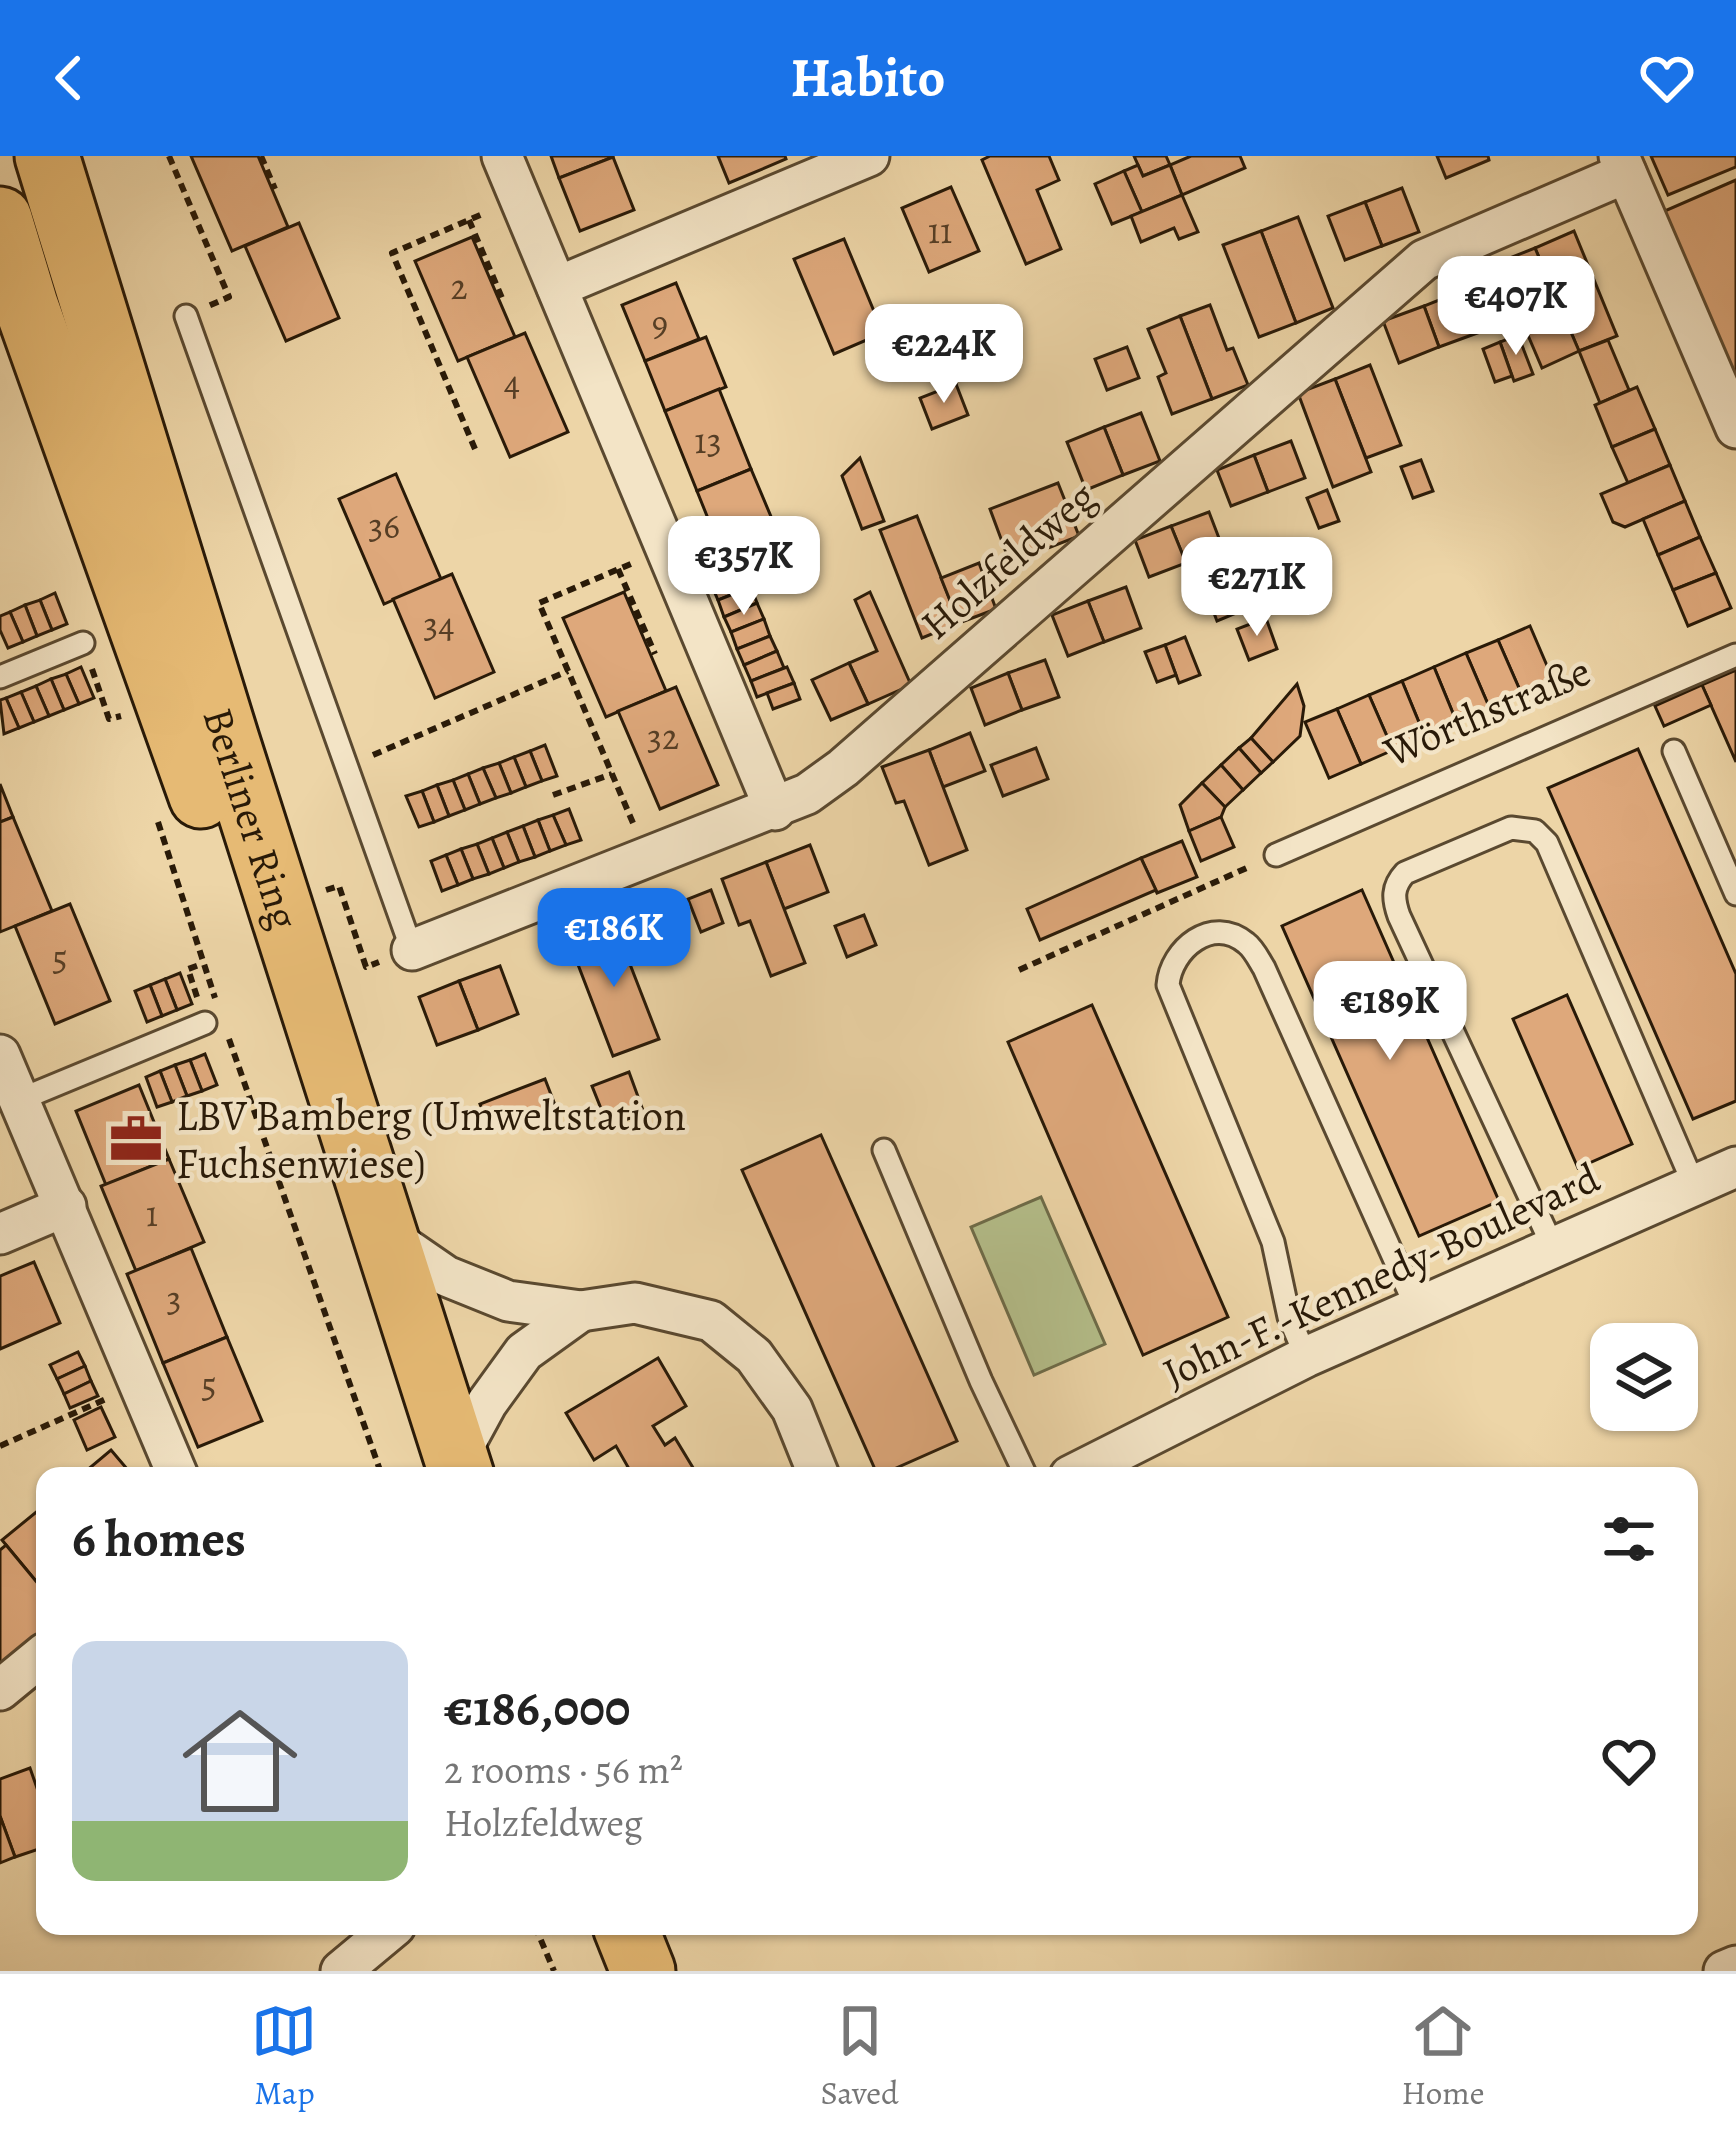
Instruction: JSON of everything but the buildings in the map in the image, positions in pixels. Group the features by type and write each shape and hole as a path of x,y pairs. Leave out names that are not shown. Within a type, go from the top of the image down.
{"main road":[{"name":"Berliner Ring","path":"47,156 385,1234 448,1467"},
{"name":"Berliner Ring","path":"0,219 184,746 448,1467"},
{"path":"590,1935 604,1971"},
{"path":"629,1935 643,1971"}],"street":[{"path":"502,156 775,809"},
{"path":"557,287 868,156"},
{"path":"1622,164 1736,428"},
{"name":"Holzfeldweg","path":"412,950 807,794 843,768 1424,260 1622,164"},
{"path":"0,1055 175,1467"},
{"name":"John-F.-Kennedy-Boulevard","path":"1088,1467 1415,1307 1736,1167"},
{"path":"0,1234 66,1206"},
{"path":"385,1234 446,1276 508,1301 581,1311 635,1303 711,1321 754,1356 792,1408 815,1467"},
{"path":"451,1467 487,1403 524,1352 581,1311"},
{"path":"0,1690 36,1660"},
{"path":"341,1971 384,1935"},
{"path":"1724,1971 1736,1966"}],"lane":[{"path":"186,316 412,950"},
{"path":"0,677 82,643"},
{"name":"Wörthstraße","path":"1276,855 1736,655"},
{"path":"1674,751 1736,894"},
{"path":"1553,1247 1399,916 1396,883 1405,873 1511,828 1535,831 1547,843 1694,1185"},
{"path":"1306,1358 1288,1317 1273,1242 1168,985 1169,968 1178,951 1192,942 1229,934 1246,943 1264,968 1415,1307"},
{"path":"20,1100 216,1019"},
{"path":"884,1150 1022,1467"}],"path":[{"path":"170,156 230,297 186,316"},
{"path":"261,156 275,189"},
{"path":"476,449 392,253 520,199"},
{"path":"469,220 502,298"},
{"path":"648,859 539,603 666,549"},
{"path":"618,569 655,654"},
{"path":"82,643 109,718 124,715"},
{"path":"345,767 568,671"},
{"path":"553,795 612,774"},
{"path":"152,805 216,1019 379,1467"},
{"path":"1019,970 1276,855"},
{"path":"322,891 339,886 366,967 412,950"},
{"path":"202,964 188,969 216,1019"},
{"path":"0,1446 142,1383"},
{"path":"539,1935 554,1971"}],"green space":[{"path":"1041,1197 1105,1344 1034,1375 971,1227"}],"place":[{"name":"LBV Bamberg (Umweltstation Fuchsenwiese)","path":"136,1139"}]}
